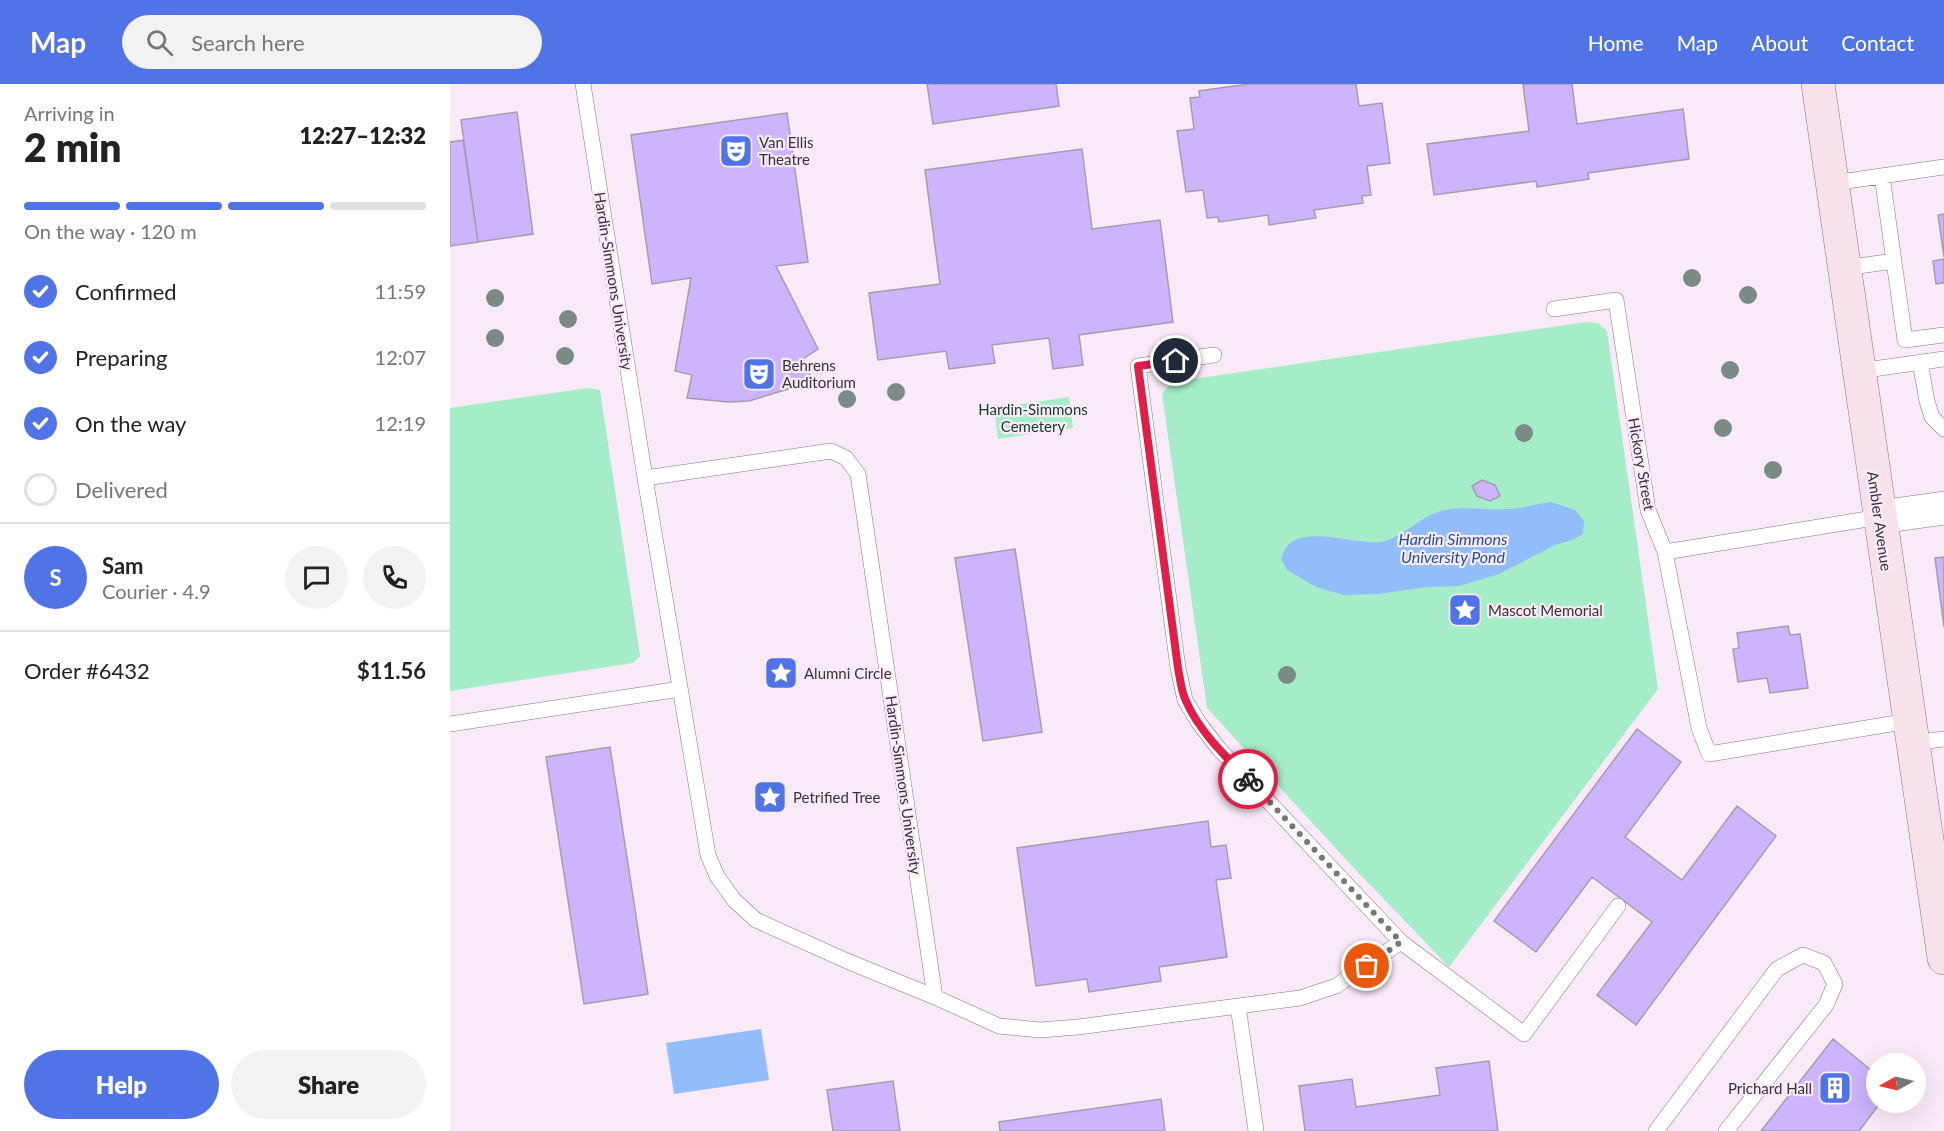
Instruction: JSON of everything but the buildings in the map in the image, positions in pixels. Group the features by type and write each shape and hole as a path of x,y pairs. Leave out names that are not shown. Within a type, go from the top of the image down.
{"main road":[{"name":"Ambler Avenue","path":"1818,84 1880,517 1922,734 1944,953"}],"street":[{"path":"1880,517 1944,508"}],"lane":[{"name":"Hardin-Simmons University","path":"584,84 645,478 708,855 717,876 734,900 756,920 847,962 935,997 999,1026 1040,1030 1300,998 1336,986 1401,942"},
{"path":"1833,183 1944,167"},
{"path":"1882,176 1905,340 1944,335"},
{"path":"1844,268 1894,261"},
{"name":"Hickory Street","path":"1554,309 1616,300 1648,510 1665,552"},
{"path":"1214,355 1138,366 1178,668 1185,700 1199,723 1219,749 1401,942 1524,1034 1617,906"},
{"path":"1859,371 1944,359"},
{"path":"1920,362 1932,417 1944,429"},
{"name":"Hardin-Simmons University","path":"645,478 831,451 846,458 858,474 935,997"},
{"path":"1880,517 1665,552 1699,728 1709,754 1922,734"},
{"path":"450,724 680,689"},
{"path":"1656,1131 1777,969 1803,955 1824,963 1835,984 1826,1005 1725,1131"},
{"path":"1238,1006 1256,1131"}],"green space":[{"path":"1586,322 1598,323 1607,331 1658,689 1449,967 1352,866 1207,708 1162,394 1172,382"},
{"path":"588,388 600,390 640,656 633,663 450,691 450,408"},
{"name":"Hardin-Simmons Cemetery","path":"1069,397 1073,428 998,439 994,408"}],"water":[{"name":"Hardin Simmons University Pond","path":"1551,502 1575,510 1584,521 1583,534 1555,545 1499,574 1459,586 1344,595 1316,587 1287,570 1281,559 1287,546 1295,540 1306,537 1318,536 1380,542 1396,536 1441,511 1457,508 1511,509"},
{"path":"761,1029 769,1080 674,1094 666,1043"}],"way so far":[{"path":"1248,779 1401,942 1367,966"}],"place":[{"name":"Van Ellis Theatre","path":"736,151"},
{"name":"Behrens Auditorium","path":"759,374"},
{"name":"Mascot Memorial","path":"1465,610"},
{"name":"Alumni Circle","path":"781,673"},
{"name":"Petrified Tree","path":"770,797"},
{"name":"Prichard Hall","path":"1835,1088"}],"route":[{"path":"1176,361 1138,366 1178,668 1185,700 1199,723 1219,749 1248,779"}]}
